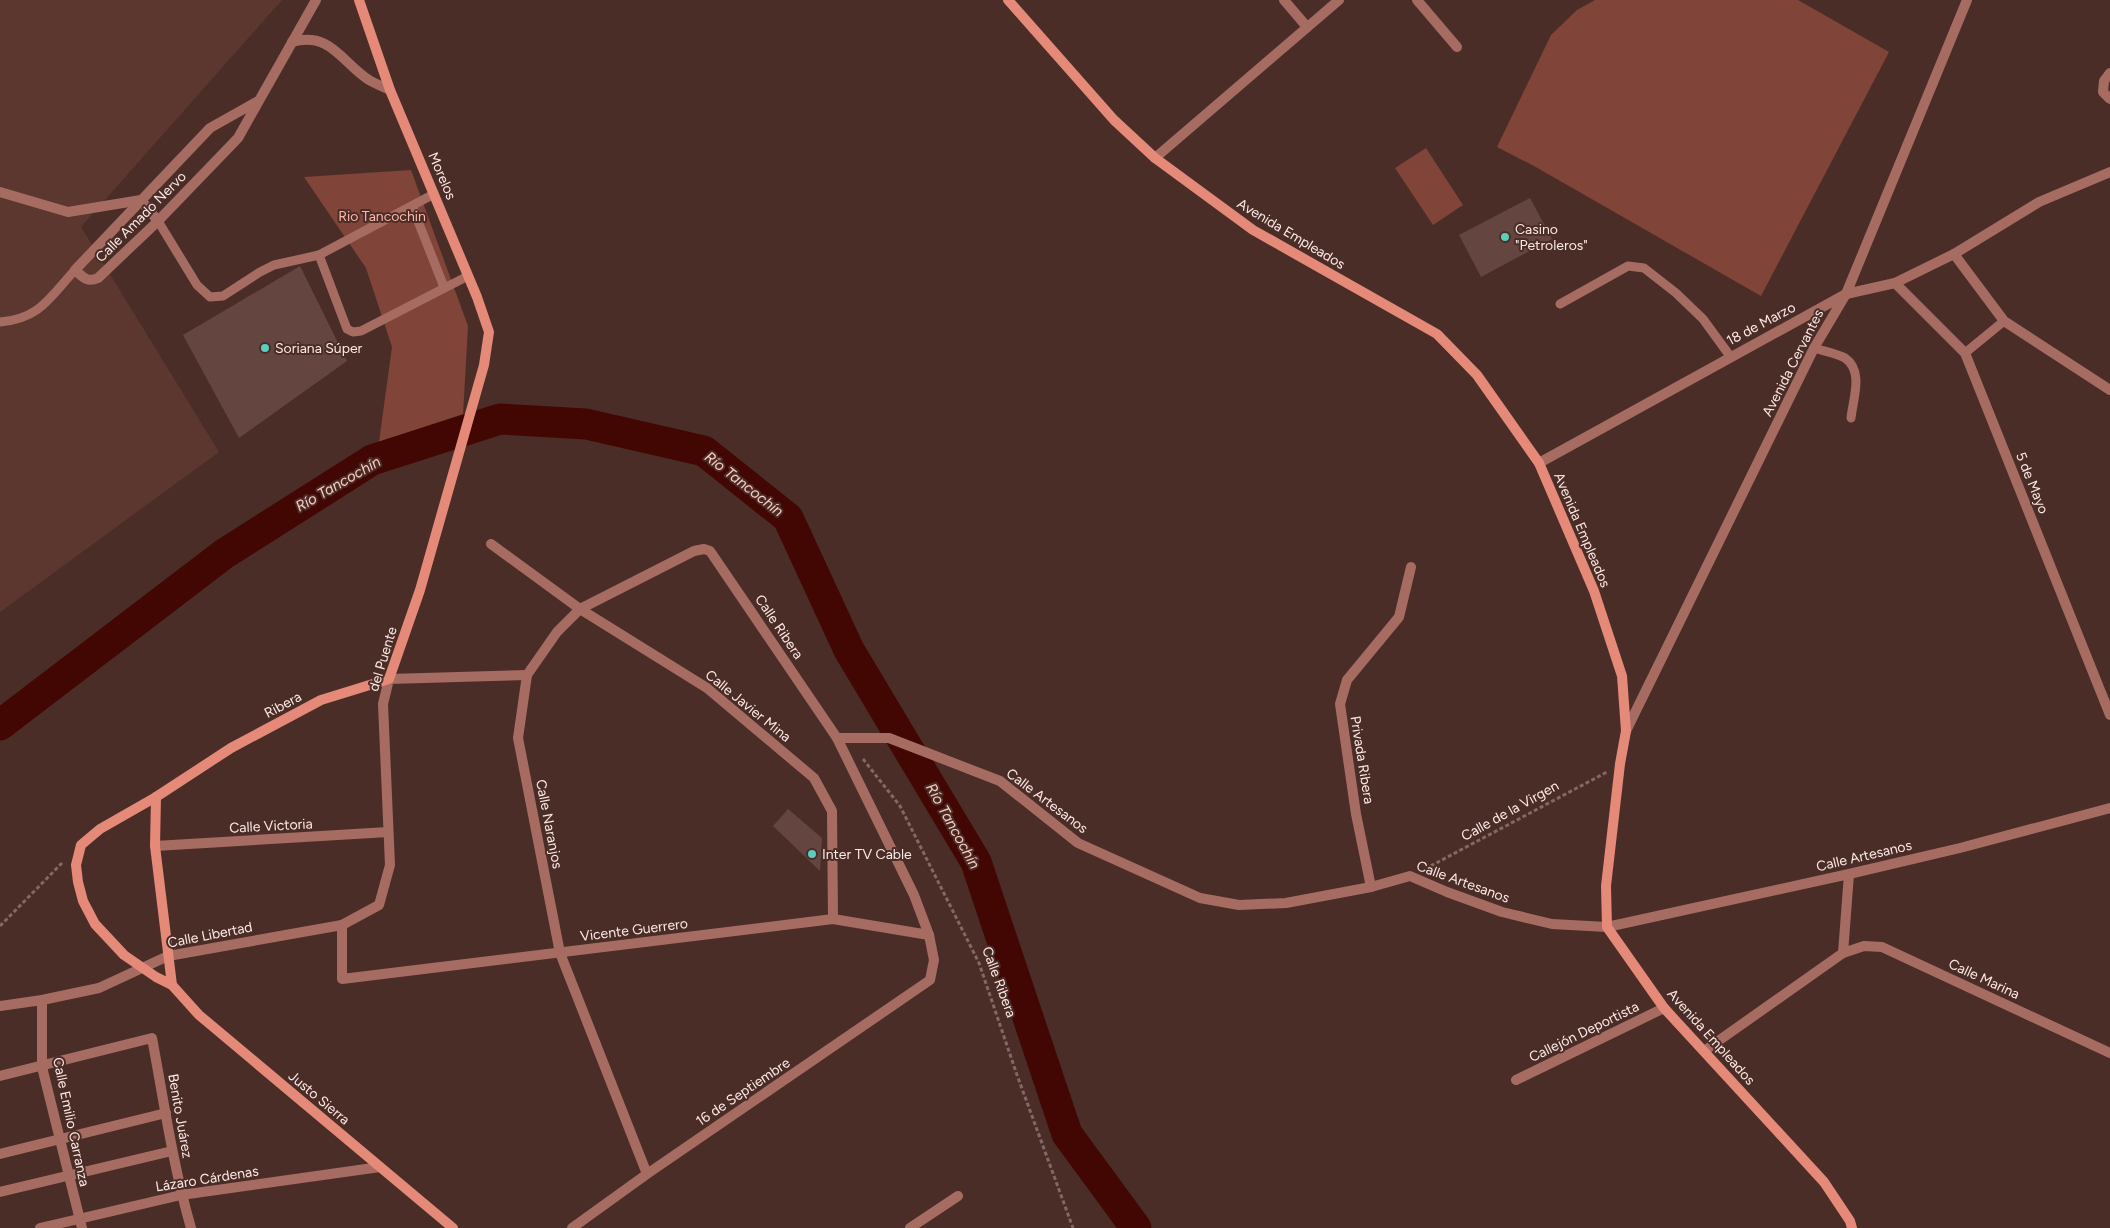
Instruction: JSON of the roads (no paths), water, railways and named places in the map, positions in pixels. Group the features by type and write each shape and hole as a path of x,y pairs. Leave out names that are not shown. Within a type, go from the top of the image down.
{"main road":[{"name":"Morelos","path":"359,0 390,90 468,276 489,332 484,364"},
{"name":"Avenida Empleados","path":"1008,0 1114,120 1155,158 1253,230 1437,334 1477,375 1538,463 1598,600 1622,676 1626,731 1620,764 1606,886 1607,927 1664,1008 1824,1182 1850,1221 1852,1228"},
{"name":"del Puente","path":"388,679 420,590 484,364"},
{"name":"Ribera","path":"81,845 100,829 156,797 231,748 321,700 388,679"},
{"path":"156,797 155,846 172,985"},
{"name":"Justo Sierra","path":"81,845 76,865 83,900 95,924 109,940 141,967 172,985 199,1014 452,1228"}],"street":[{"name":"Calle Amado Nervo","path":"258,101 210,128 75,270 85,280 91,281 98,278 158,221 238,138 316,0"},
{"path":"1284,0 1307,27"},
{"path":"1155,158 1339,0"},
{"path":"1417,0 1457,47"},
{"name":"Avenida Cervantes","path":"1626,731 1814,348 1846,294 1968,0"},
{"path":"292,42 312,39 330,46 368,79 390,90"},
{"path":"2110,73 2104,81 2103,92 2110,99"},
{"name":"18 de Marzo","path":"1538,463 1846,294 1895,283 1954,254 2039,202 2110,172"},
{"name":"Calle Amado Nervo","path":"0,192 68,212 141,200"},
{"path":"141,200 158,221"},
{"path":"1954,254 2004,321 2110,390"},
{"name":"5 de Mayo","path":"1895,283 1965,353 2110,715"},
{"name":"Calle Javier Mina","path":"491,544 580,609 707,688 814,778 832,811 833,919"},
{"name":"Calle Ribera","path":"694,551 704,549 710,551 842,738 914,895 929,934 934,960 930,980"},
{"name":"Calle Naranjos","path":"647,1174 560,953 518,738 527,675 557,632 580,609 694,551"},
{"name":"Privada Ribera","path":"1371,887 1356,814 1340,704 1347,680 1399,617 1411,567"},
{"name":"Ribera","path":"388,679 527,675"},
{"name":"del Puente","path":"342,925 379,905 390,864 383,704 388,679"},
{"name":"Calle Artesanos","path":"842,738 889,738 1000,781 1078,843 1200,898 1239,905 1286,903 1371,887 1410,876 1502,912 1552,924 1607,927 1960,848 2110,808"},
{"name":"Calle Victoria","path":"155,846 388,832"},
{"path":"1843,953 1849,874"},
{"name":"Vicente Guerrero","path":"342,925 342,979 833,919 929,934"},
{"name":"Calle Libertad","path":"0,1006 42,1000 99,988 168,956 342,925"},
{"name":"Calle Marina","path":"1704,1051 1843,953 1864,946 1882,947 2110,1053"},
{"name":"16 de Septiembre","path":"572,1228 647,1174 930,980"},
{"name":"Calle Emilio Carranza","path":"42,1000 42,1067 80,1224"},
{"name":"Callejón Deportista","path":"1516,1080 1664,1008"},
{"name":"Benito Juárez","path":"42,1067 152,1038 181,1195 191,1228"},
{"path":"0,1076 42,1067"},
{"path":"0,1154 166,1113"},
{"path":"0,1192 172,1151"},
{"name":"Lázaro Cárdenas","path":"40,1228 80,1224 181,1195 380,1167"},
{"path":"910,1228 958,1196"}],"lane":[{"path":"158,221 197,285 210,297 224,296 274,265 319,255 434,194"},
{"path":"412,206 444,287"},
{"path":"319,255 348,329 353,332 361,331 468,276"},
{"path":"1560,304 1628,266 1644,268 1676,293 1703,319 1730,356"},
{"path":"0,322 18,321 38,311 75,270"},
{"path":"1965,353 2004,321"},
{"path":"1814,348 1845,358 1853,367 1857,379 1850,418"}],"waterway":[{"name":"Río Tancochín","path":"0,725 224,554 372,460 500,419 586,424 704,451 788,518 849,650 976,862 1067,1134 1136,1228"}],"place":[{"name":"Casino \"Petroleros\"","path":"1505,237"},
{"name":"Soriana Súper","path":"265,348"},
{"name":"Inter TV Cable","path":"812,854"}],"park label":[{"name":"Rio Tancochin","path":"382,216"}]}
